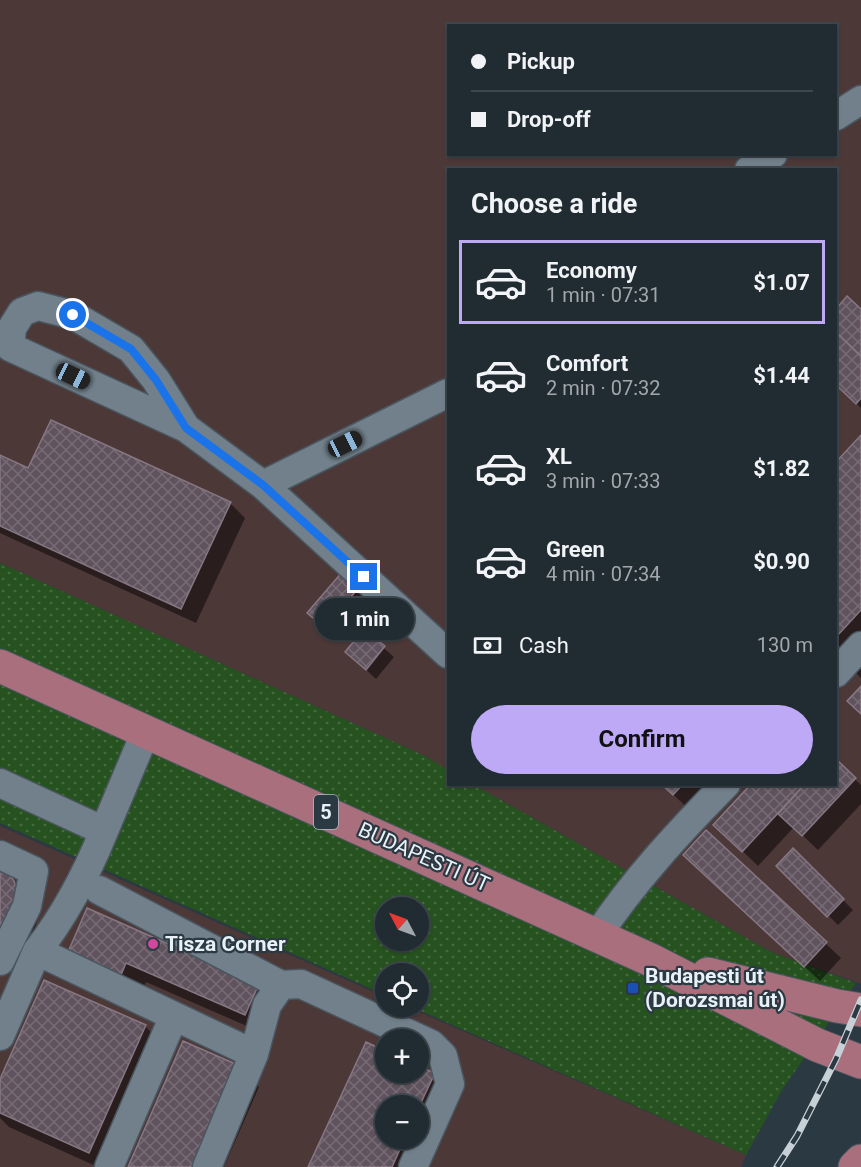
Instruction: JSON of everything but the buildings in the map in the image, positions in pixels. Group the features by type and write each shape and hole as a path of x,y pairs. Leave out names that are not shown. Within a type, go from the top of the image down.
{"main road":[{"name":"BUDAPESTI ÚT","path":"0,666 651,960 817,1045 861,1062"},
{"name":"BUDAPESTI ÚT","path":"651,960 786,994 861,1010"},
{"path":"817,1045 849,1067 861,1083"},
{"path":"855,1167 861,1161"}],"lane":[{"path":"837,115 861,100"},
{"path":"752,168 770,156"},
{"path":"186,428 156,380 131,349 73,315 38,306 22,312 12,328 10,347 186,428 263,485 447,653"},
{"path":"263,485 447,393"},
{"path":"837,672 861,646"},
{"path":"0,1036 37,951 56,926 93,858 146,731"},
{"path":"0,783 104,831"},
{"path":"597,936 620,901 651,864 724,786"},
{"path":"0,855 34,871 27,906 0,961"},
{"path":"99,890 280,985 301,984 431,1044 443,1056 450,1084 412,1167"},
{"path":"37,951 254,1054"},
{"path":"207,1167 254,1054 267,1005 280,985"},
{"path":"109,1167 174,1016"}],"shaded area":[{"path":"0,0 861,0 861,984 771,952 476,786 837,786 837,168 447,168 447,769 425,756 0,563"},
{"path":"0,826 375,993 375,1017 429,1016 746,1155 741,1167 0,1167"}],"green space":[{"path":"0,563 425,756 447,769 447,786 476,786 771,952 856,983 782,1090 746,1155 429,1015 429,963 375,963 375,991 0,823"}],"railway":[{"path":"777,1167 797,1136 836,1059 861,1000"}],"place":[{"name":"Tisza Corner","path":"153,944"},
{"name":"Budapesti út (Dorozsmai út)","path":"633,988"}],"route":[{"path":"73,315 131,349 156,380 186,428 263,485 364,577"}]}
